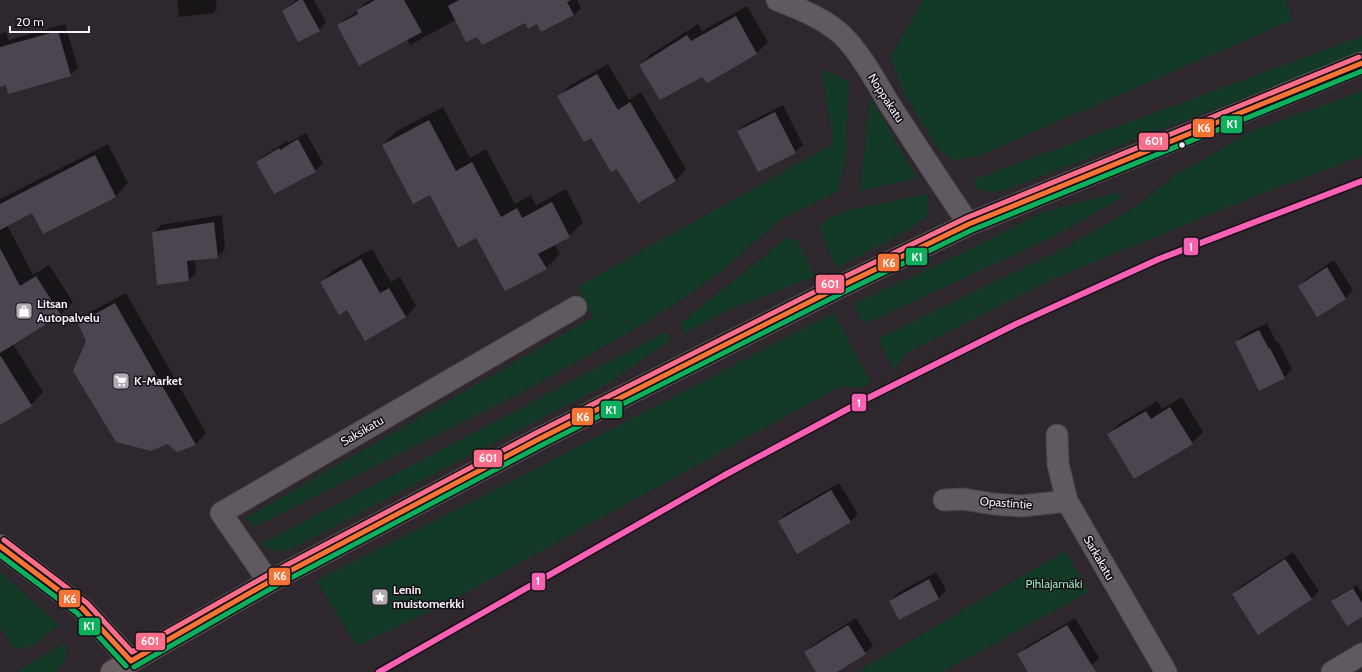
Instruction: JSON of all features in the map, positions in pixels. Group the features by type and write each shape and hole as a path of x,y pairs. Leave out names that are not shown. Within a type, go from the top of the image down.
{"street":[{"name":"Noppakatu","path":"777,0 812,6 842,35 855,51 970,224"},
{"path":"112,672 269,582 539,440 834,290 970,224 1362,63"},
{"name":"Saksikatu","path":"269,582 221,513 576,307"},
{"name":"Sarkakatu","path":"1057,435 1058,464 1067,501 1166,672"},
{"name":"Opastintie","path":"944,500 963,499 994,504 1022,506 1067,501"},
{"path":"0,546 82,608 131,661"},
{"path":"1332,672 1362,654"}],"green space":[{"path":"923,0 1286,0 1292,20 978,156 954,160 939,151 905,95 890,57"},
{"path":"1362,36 1362,52 1005,190 986,192 975,187 974,181 978,178"},
{"path":"822,69 849,82 845,162 837,192 781,219 719,273 678,302 624,335 541,382 254,527 246,518 593,317 577,287 833,144"},
{"path":"1362,91 1362,156 1265,192 1050,280 906,353 894,370 878,339 1067,247 1140,204 1176,174 1205,159 1245,134"},
{"path":"870,97 917,178 860,191"},
{"path":"1116,193 1122,197 1055,236 864,324 854,304 966,251 1043,212"},
{"path":"928,194 928,215 912,228 837,268 819,227 829,218 849,210"},
{"path":"786,238 797,240 815,276 736,307 685,333 679,324"},
{"path":"834,313 871,383 864,387 839,387 445,604 357,646 316,581 491,492"},
{"path":"666,332 671,340 609,383 289,550 273,551 261,544"},
{"name":"Pihlajamäki","path":"1065,551 1089,592 942,672 857,672"},
{"path":"0,572 59,625 35,644 24,649 18,649 11,645 0,627"},
{"path":"65,644 67,651 66,655 56,672 16,672 61,645"}],"building":[{"path":"299,0 303,0 320,31 298,42 282,11"},
{"path":"375,0 404,0 422,32 359,66 337,25 358,14 357,10"},
{"path":"459,0 571,0 567,2 574,15 541,32 537,24 528,29 525,23 482,45 477,37 466,42 448,6"},
{"path":"736,16 757,54 707,83 702,77 660,100 639,65 687,35 691,41"},
{"path":"58,31 71,76 8,94 6,85 0,87 0,47"},
{"path":"597,74 618,110 630,102 676,181 638,203 617,169 611,172 591,138 584,142 557,96"},
{"path":"775,112 796,153 758,172 737,131"},
{"path":"429,120 456,171 472,162 501,217 517,208 522,218 552,202 570,237 538,254 547,269 505,291 476,238 458,248 430,195 413,204 382,145"},
{"path":"298,139 316,172 274,194 256,162 279,148 280,150"},
{"path":"95,155 116,197 43,234 32,213 0,230 0,204"},
{"path":"214,222 218,258 187,261 189,281 157,285 152,232"},
{"path":"0,248 20,286 36,276 61,315 0,353"},
{"path":"361,259 380,293 389,288 406,317 365,341 347,310 339,315 320,282"},
{"path":"1327,267 1346,299 1317,317 1298,286"},
{"path":"115,303 196,445 177,452 167,444 151,451 116,442 73,371 86,341 78,323"},
{"path":"1259,330 1285,378 1259,391 1235,342"},
{"path":"0,355 32,406 0,425"},
{"path":"1170,407 1193,444 1134,479 1107,434 1146,411 1151,419"},
{"path":"831,490 851,522 797,554 778,521"},
{"path":"1285,559 1312,599 1258,635 1232,594"},
{"path":"929,579 939,599 899,620 889,601"},
{"path":"1353,588 1362,603 1362,617 1347,626 1331,601"},
{"path":"848,625 866,654 837,672 816,672 804,652"},
{"path":"1067,625 1096,672 1028,672 1017,654"}],"transit line":[{"name":"601","path":"4,540 87,603 132,652 266,576 536,433 838,280 966,218 1359,57"},
{"name":"K6","path":"131,661 269,582 539,439 841,286 969,224 1362,63"},
{"name":"K1","path":"134,667 272,588 542,445 844,292 972,230 1362,71"},
{"name":"1","path":"379,672 723,476 868,398 1016,324 1159,259 1362,181"},
{"name":"K6","path":"0,546 82,608 131,661"},
{"name":"K1","path":"0,555 77,613 126,666"}],"place":[{"name":"Litsan Autopalvelu","path":"24,311"},
{"name":"K-Market","path":"121,381"},
{"name":"Lenin muistomerkki","path":"380,597"}]}
